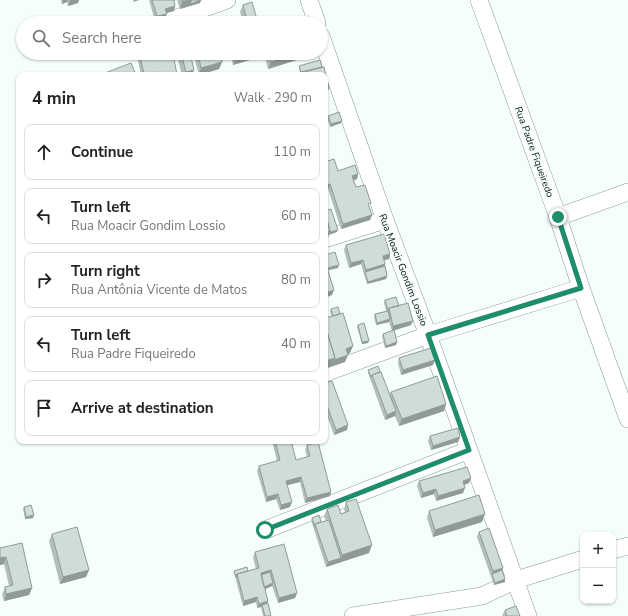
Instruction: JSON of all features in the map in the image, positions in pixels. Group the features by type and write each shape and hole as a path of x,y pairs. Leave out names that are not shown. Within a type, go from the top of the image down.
{"street":[{"path":"182,16 227,0"},
{"path":"309,0 315,16"},
{"name":"Rua Padre Fiqueiredo","path":"479,0 558,217 581,288 628,419"},
{"name":"Rua Moacir Gondim Lossio","path":"328,56 385,220 428,335 528,616"},
{"path":"558,217 628,192"},
{"path":"328,238 385,220"},
{"path":"328,371 428,335 581,288"},
{"path":"265,530 469,450"},
{"path":"616,549 628,546"},
{"path":"358,616 482,596 516,580 580,561"}],"building":[{"path":"152,0 174,0 175,6 165,9 167,14 157,16"},
{"path":"192,0 201,0 190,4"},
{"path":"252,2 256,16 246,16 243,5"},
{"path":"141,60 174,60 176,72 144,72"},
{"path":"183,60 192,60 194,70 186,72"},
{"path":"199,60 222,60 222,62 201,68"},
{"path":"320,60 322,67 301,72 299,66"},
{"path":"131,63 135,72 108,72"},
{"path":"324,67 325,72 304,72"},
{"path":"339,112 342,121 331,124 328,116"},
{"path":"334,159 338,171 355,165 358,174 352,176 356,187 365,185 371,203 368,204 372,215 343,224 330,184 328,184 328,161"},
{"path":"331,209 338,230 330,232 328,224 328,210"},
{"path":"384,234 390,254 383,256 385,264 366,270 363,260 351,263 346,245"},
{"path":"335,252 339,265 328,268 328,254"},
{"path":"385,266 387,276 368,282 365,272"},
{"path":"328,271 334,290 328,292"},
{"path":"396,297 399,306 389,308 388,311 385,300"},
{"path":"408,303 413,321 393,326 389,308"},
{"path":"338,307 340,314 333,316 331,309"},
{"path":"388,311 390,319 377,323 375,314"},
{"path":"343,313 353,346 346,349 348,355 334,360 335,358 328,335 328,317"},
{"path":"364,323 369,341 362,342 358,325"},
{"path":"394,330 397,342 386,346 383,334"},
{"path":"328,335 335,358 328,360"},
{"path":"431,348 435,360 403,370 399,358"},
{"path":"378,366 380,372 372,375 371,377 368,370"},
{"path":"381,372 396,411 387,415 372,375"},
{"path":"437,376 446,404 402,419 391,392"},
{"path":"332,381 348,425 336,430 328,408 328,382"},
{"path":"458,428 460,437 433,446 430,436"},
{"path":"276,444 292,444 296,460 310,456 307,445 319,444 331,492 307,498 301,477 286,481 292,502 281,505 278,494 267,497 259,466 280,460"},
{"path":"467,467 471,478 463,481 465,488 438,496 436,489 423,493 419,481"},
{"path":"479,495 485,514 435,530 429,511"},
{"path":"356,499 372,545 342,555 327,509 338,505 341,514 349,511 346,502"},
{"path":"31,505 34,515 26,517 24,507"},
{"path":"319,515 321,522 315,524 315,527 312,518"},
{"path":"329,520 341,558 328,562 315,524"},
{"path":"77,527 89,570 63,577 52,534"},
{"path":"489,528 503,568 493,571 479,532"},
{"path":"22,543 32,588 6,594 5,587 13,585 6,557 0,558 0,548"},
{"path":"284,544 297,593 279,598 271,570 261,573 268,601 259,604 257,597 244,601 237,574 259,568 255,552"},
{"path":"247,567 248,571 237,574 236,577 234,571"},
{"path":"502,570 505,579 495,583 492,574"},
{"path":"270,572 273,583 264,587 261,575"},
{"path":"268,603 271,616 265,616 262,605"},
{"path":"516,606 520,616 507,616 505,610"}],"route":[{"path":"265,530 469,450 428,335 581,288 558,217"}]}
